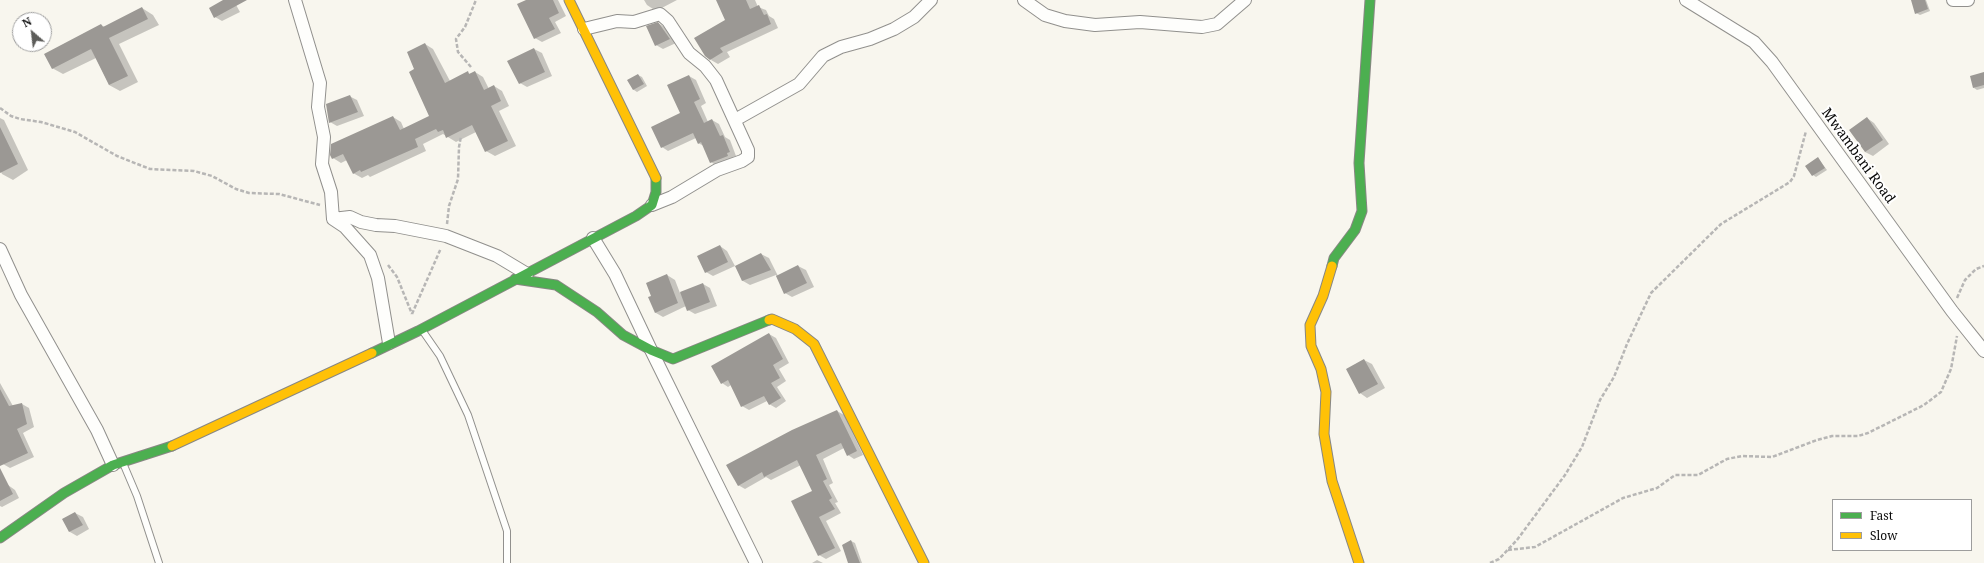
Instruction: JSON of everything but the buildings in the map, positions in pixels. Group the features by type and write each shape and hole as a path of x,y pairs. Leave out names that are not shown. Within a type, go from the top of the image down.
{"street":[{"path":"295,0 320,82 318,107 324,137 322,164 331,192 333,219"},
{"path":"569,0 656,178 656,192 652,205"},
{"path":"735,120 799,84 823,56 841,47 870,39 894,29 914,17 931,0"},
{"path":"1024,0 1045,15 1065,21 1095,25 1140,22 1202,27 1217,24 1245,0"},
{"path":"1359,563 1358,556 1332,481 1328,462 1324,434 1326,392 1321,369 1312,346 1310,325 1323,296 1334,258 1355,230 1362,211 1359,163 1370,0"},
{"name":"Mwambani Road","path":"1686,0 1754,42 1772,62 1955,315 1984,352"},
{"path":"1953,0 1968,0"},
{"path":"0,538 64,493 118,464 171,447 389,343 420,330 636,216 652,205 672,197 717,170 748,157 748,150 716,80 705,66 689,53 668,21 660,14 634,22 617,21 584,29"},
{"path":"333,219 350,217 376,226 395,226 446,236 497,256 527,274"},
{"path":"333,219 345,227 370,255 378,278 389,343"},
{"path":"593,238 615,274 756,563"},
{"path":"0,249 21,295 96,430 118,464"},
{"path":"515,279 556,285 597,312 623,336 651,350 673,358 772,318 795,329 814,344 826,364 924,563"}],"lane":[{"path":"420,330 440,356 468,415 508,531 507,563"},
{"path":"118,464 137,496 158,563"}],"path":[{"path":"471,67 458,52 456,39 465,27 476,0"},
{"path":"0,108 11,116 20,119 42,122 75,132 134,163 150,168 194,171 212,176 236,189 249,192 279,194 300,199 320,205 333,219"},
{"path":"1490,563 1499,559 1517,540 1565,475 1582,448 1600,400 1614,377 1626,344 1652,294 1721,224 1790,182 1794,176 1811,115"},
{"path":"386,262 398,276 420,330"},
{"path":"1507,550 1534,547 1623,498 1657,488 1675,475 1698,475 1727,459 1742,456 1772,457 1832,436 1858,436 1868,433 1924,405 1941,392 1951,369 1955,315 1965,280 1976,269 1984,266"}],"traffic: fast":[{"path":"1332,266 1334,258 1355,230 1362,211 1359,163 1370,0"},
{"path":"372,353 418,331 636,216 652,205 656,192 656,178"},
{"path":"515,279 556,285 597,312 623,335 651,350 673,359 769,320"},
{"path":"0,538 64,493 113,465 172,446"}],"traffic: slow":[{"path":"569,0 656,178"},
{"path":"1332,266 1323,296 1310,325 1311,346 1321,369 1326,392 1324,434 1332,481 1359,563"},
{"path":"769,320 772,319 795,329 814,344 924,563"},
{"path":"172,446 372,353"}]}
